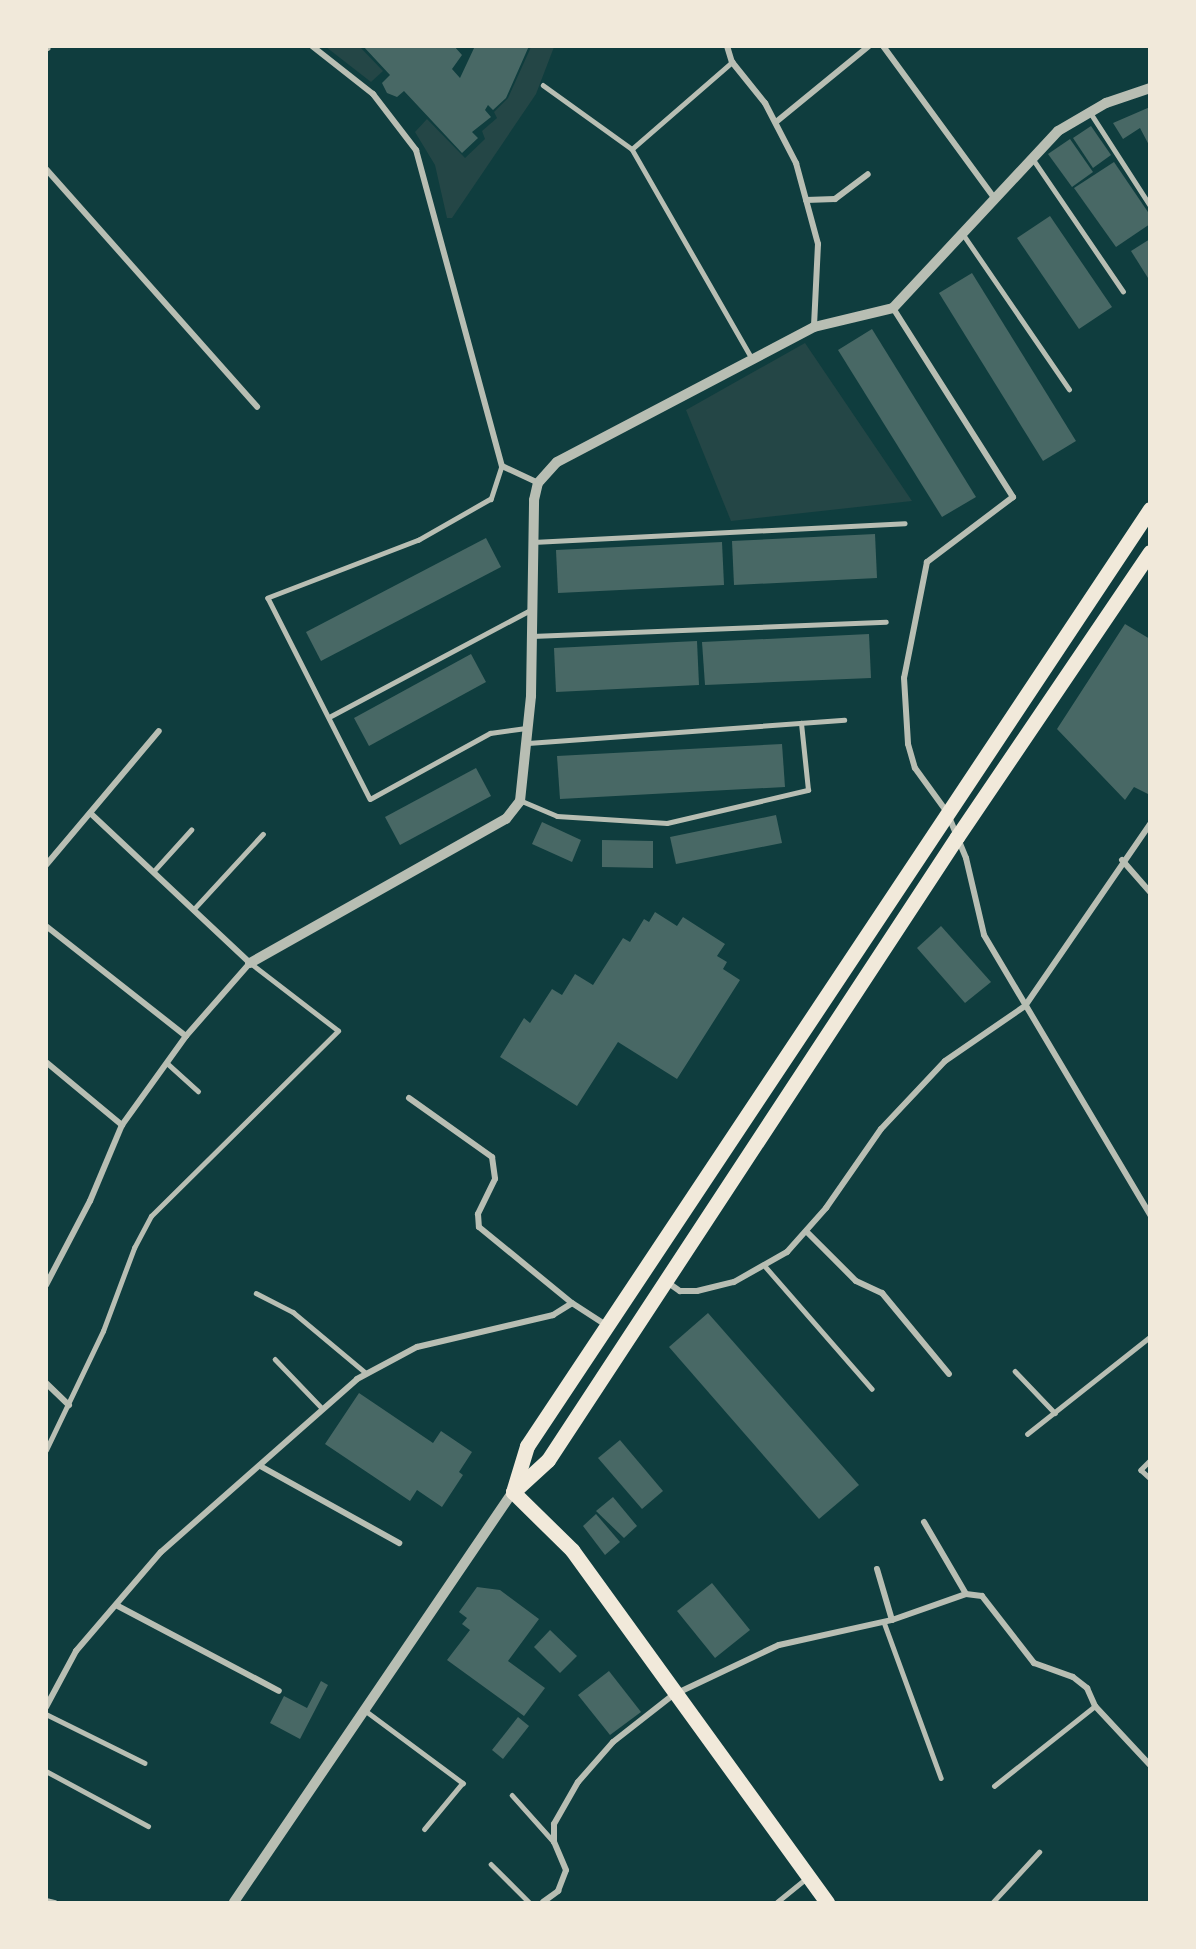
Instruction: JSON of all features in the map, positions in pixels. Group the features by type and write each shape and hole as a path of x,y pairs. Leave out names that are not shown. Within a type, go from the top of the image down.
{"main road":[{"path":"513,1492 527,1446 1149,509"},
{"path":"513,1492 548,1460 957,837 1149,552"},
{"path":"513,1492 572,1550 673,1695 827,1902"}],"street":[{"path":"312,46 374,94 416,150 502,466 538,483"},
{"path":"727,46 732,62 776,122 796,163 818,244 814,327"},
{"path":"776,122 869,46"},
{"path":"883,46 995,199"},
{"path":"46,1285 90,1201 122,1125 186,1036 250,963 506,819 520,801 529,727 533,542 538,483 557,462 751,357 814,327 893,308 1058,131 1090,112 1149,88"},
{"path":"46,169 257,407"},
{"path":"806,200 835,199 868,174"},
{"path":"893,308 1013,497 927,562 904,678 908,744 915,768 947,812 957,837 984,935 1149,1215"},
{"path":"46,865 159,731"},
{"path":"90,813 250,963"},
{"path":"665,1281 680,1291 697,1291 734,1282 787,1252 807,1232 881,1129 945,1061 1025,1006 1122,860 1149,824"},
{"path":"1122,860 1149,892"},
{"path":"46,926 186,1036"},
{"path":"46,1062 122,1125"},
{"path":"409,1098 492,1157 495,1179 478,1214 479,1227 572,1303 606,1325"},
{"path":"807,1232 856,1281 882,1293 949,1374"},
{"path":"46,1707 76,1651 161,1552 262,1467 322,1408 366,1373 417,1347 553,1315 572,1303"},
{"path":"46,1383 69,1406"},
{"path":"262,1467 399,1543"},
{"path":"234,1902 363,1709 513,1492"},
{"path":"924,1522 966,1594"},
{"path":"877,1569 892,1620"},
{"path":"543,1902 558,1891 566,1870 554,1842 554,1824 578,1782 613,1742 673,1695 779,1645 892,1620 966,1594 982,1596 1034,1663 1073,1677 1087,1688 1095,1706 1149,1765"},
{"path":"116,1605 279,1691"}],"lane":[{"path":"632,149 732,62"},
{"path":"543,85 632,149 751,357"},
{"path":"1090,112 1149,205"},
{"path":"1033,158 1123,291"},
{"path":"963,234 1070,389"},
{"path":"502,466 490,499 419,540 267,598 331,716 370,799 490,733 529,727"},
{"path":"533,542 905,524"},
{"path":"331,716 532,609"},
{"path":"532,636 886,621"},
{"path":"528,743 844,720"},
{"path":"520,801 557,816 667,823 808,790 801,723"},
{"path":"153,872 191,830"},
{"path":"194,910 263,834"},
{"path":"46,1450 103,1331 134,1248 151,1216 338,1031 250,963"},
{"path":"167,1063 198,1091"},
{"path":"764,1266 872,1389"},
{"path":"256,1293 293,1312 366,1373"},
{"path":"1027,1434 1149,1337"},
{"path":"274,1359 322,1408"},
{"path":"1016,1371 1055,1413"},
{"path":"1149,1461 1141,1470 1149,1478"},
{"path":"884,1622 941,1778"},
{"path":"994,1786 1095,1706"},
{"path":"363,1709 463,1783 425,1829"},
{"path":"46,1714 145,1763"},
{"path":"46,1772 148,1826"},
{"path":"512,1795 554,1842"},
{"path":"993,1902 1039,1852"},
{"path":"491,1864 529,1902"},
{"path":"777,1902 808,1877"},
{"path":"46,1900 55,1902"}],"shaded area":[{"path":"326,47 360,47 383,71 371,82"},
{"path":"531,47 554,47 536,94 452,218 447,218 435,165 415,132 427,119 465,158 485,139 482,131 497,118 494,112 508,98"},
{"path":"805,343 912,501 731,521 686,410"}],"building":[{"path":"363,46 454,46 462,55 452,69 460,78 475,46 529,46 506,98 493,110 488,105 485,110 491,117 472,132 478,138 462,153 404,91 397,97 387,93 382,83 390,75"},
{"path":"1150,107 1150,147 1140,128 1123,139 1113,123"},
{"path":"1091,126 1111,155 1093,168 1073,138"},
{"path":"1070,139 1093,172 1072,187 1048,154"},
{"path":"1114,162 1150,215 1150,224 1116,247 1074,188"},
{"path":"1050,216 1112,307 1079,329 1017,238"},
{"path":"1150,239 1150,277 1148,278 1131,251"},
{"path":"972,273 1076,441 1043,461 939,293"},
{"path":"872,329 976,497 942,517 838,350"},
{"path":"875,534 877,578 734,585 732,541"},
{"path":"486,538 501,567 321,661 306,632"},
{"path":"722,542 724,585 558,593 556,550"},
{"path":"1125,624 1150,639 1150,795 1134,787 1125,800 1057,729"},
{"path":"869,634 871,678 705,685 702,642"},
{"path":"697,641 699,685 556,692 554,648"},
{"path":"471,654 486,682 369,746 354,718"},
{"path":"782,744 785,787 560,799 557,756"},
{"path":"476,768 491,796 400,845 385,817"},
{"path":"776,815 782,843 676,864 670,837"},
{"path":"542,822 581,840 572,862 532,844"},
{"path":"602,840 653,841 653,868 602,867"},
{"path":"655,912 677,926 683,917 725,944 717,956 727,962 723,969 740,980 677,1079 618,1042 577,1106 500,1057 524,1018 530,1023 552,989 562,995 575,974 593,985 623,938 630,942 644,919 649,922"},
{"path":"941,926 991,982 965,1003 917,948"},
{"path":"708,1313 859,1485 819,1519 669,1347"},
{"path":"359,1393 433,1443 441,1431 472,1452 459,1472 463,1475 442,1507 417,1490 410,1501 325,1444"},
{"path":"620,1440 663,1491 642,1509 598,1458"},
{"path":"613,1497 637,1526 624,1538 596,1511"},
{"path":"596,1514 620,1542 605,1555 583,1526"},
{"path":"712,1583 750,1630 715,1658 677,1611"},
{"path":"477,1587 500,1590 539,1619 508,1661 545,1688 524,1716 447,1660 470,1630 462,1624 467,1618 459,1612"},
{"path":"550,1630 577,1656 560,1673 534,1647"},
{"path":"609,1671 641,1712 610,1735 578,1695"},
{"path":"321,1681 328,1685 300,1739 270,1723 284,1696 307,1708"},
{"path":"518,1717 529,1726 503,1759 492,1750"}]}
